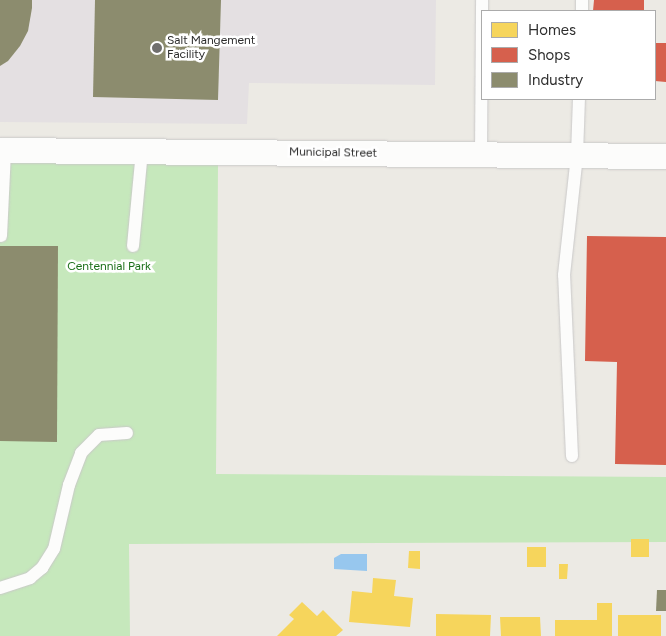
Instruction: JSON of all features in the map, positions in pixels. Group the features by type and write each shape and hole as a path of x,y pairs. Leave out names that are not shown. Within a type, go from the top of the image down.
{"street":[{"name":"Municipal Street","path":"2,150 666,156"}],"lane":[{"path":"481,100 481,154"},
{"path":"572,456 564,275 577,155 579,100"},
{"path":"1,236 2,150"},
{"path":"133,246 142,151"},
{"path":"0,588 30,578 42,568 54,549 69,485 81,453 99,435 127,432"}],"shaded area":[{"path":"0,0 436,0 435,85 249,83 247,124 0,122"}],"green space":[{"name":"Centennial Park","path":"0,151 218,164 216,474 666,477 666,542 129,544 130,636 0,636"}],"water":[{"path":"341,554 367,554 367,571 334,569 334,558"}],"building: Homes":[{"path":"631,539 649,539 649,557 631,557"},
{"path":"527,547 546,547 546,567 527,567"},
{"path":"409,551 420,551 420,569 408,568"},
{"path":"559,564 568,564 567,579 559,579"},
{"path":"373,578 396,580 394,596 413,598 410,627 349,622 352,591 372,593"},
{"path":"302,602 317,616 323,610 343,630 336,636 277,636 294,619 289,615"},
{"path":"597,603 612,603 612,636 555,636 555,620 597,620"},
{"path":"436,614 491,615 490,636 436,636"},
{"path":"618,615 661,615 661,636 618,636"},
{"path":"500,617 540,617 541,636 501,636"}],"building: Shops":[{"path":"594,0 644,0 644,10 593,10"},
{"path":"656,43 666,43 666,82 656,81"},
{"path":"587,236 666,237 666,465 615,464 617,362 585,361"}],"building: Industry":[{"path":"0,0 32,0 32,8 28,31 20,46 8,61 0,66"},
{"name":"Salt Mangement Facility","path":"95,0 221,0 218,100 93,97"},
{"path":"0,246 58,246 57,442 0,441"},
{"path":"657,590 666,590 666,611 656,611"}],"place":[{"name":"Salt Mangement Facility","path":"157,48"}]}
